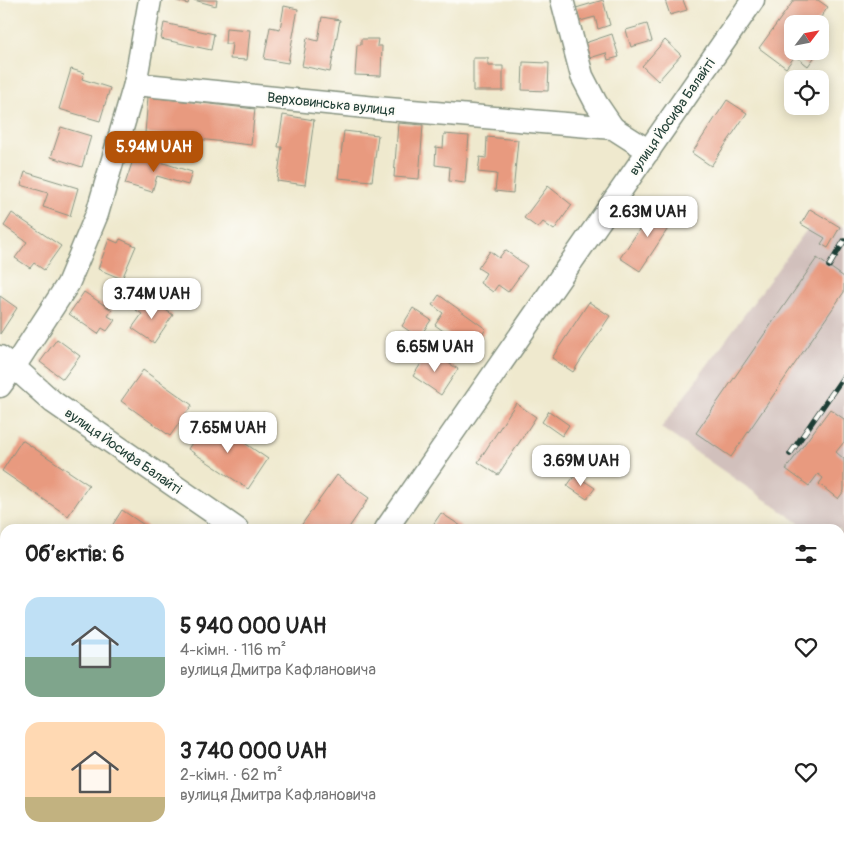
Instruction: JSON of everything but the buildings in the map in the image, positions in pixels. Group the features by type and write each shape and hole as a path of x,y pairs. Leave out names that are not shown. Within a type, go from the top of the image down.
{"street":[{"path":"0,386 7,362 68,284 97,214 135,84 150,0"},
{"name":"Верховинська вулиця","path":"562,0 582,76 596,103 613,128 649,150"},
{"name":"вулиця Йосифа Балайті","path":"389,524 753,0"},
{"name":"Верховинська вулиця","path":"135,84 366,108 613,128"},
{"name":"вулиця Йосифа Балайті","path":"7,362 53,402 230,524"}],"shaded area":[{"path":"810,209 844,227 844,524 801,524 661,428 808,228 801,224"}],"railway":[{"path":"829,266 844,241"},
{"path":"790,454 844,376"}]}
